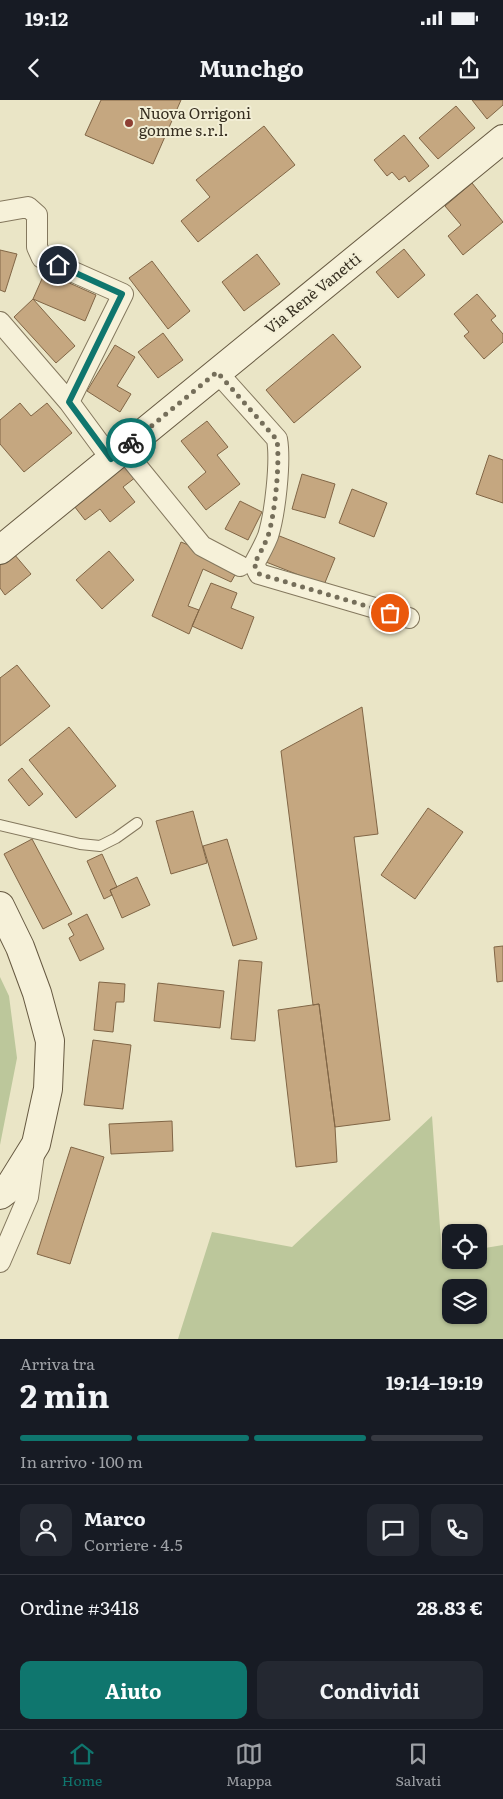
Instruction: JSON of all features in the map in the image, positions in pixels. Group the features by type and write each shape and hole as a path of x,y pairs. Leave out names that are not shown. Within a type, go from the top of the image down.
{"street":[{"name":"Via Renè Vanetti","path":"0,550 503,139"},
{"path":"0,212 28,207 37,215 36,247 42,258 122,294 69,402"},
{"path":"0,322 69,402 202,546 240,566"},
{"path":"217,372 277,440 279,454 272,522 267,538 254,564 259,574 409,618"},
{"path":"0,906 20,947 37,993 50,1041 48,1090 36,1144 28,1197 0,1262"},
{"path":"0,1195 8,1189 36,1144"}],"lane":[{"path":"0,825 80,844 100,846 116,838 137,823"}],"green space":[{"path":"0,977 9,996 17,1058 0,1145"},
{"path":"432,1116 442,1269 487,1269 487,1248 503,1245 503,1339 178,1339 212,1232 292,1247"}],"building":[{"path":"101,100 181,100 153,164 85,135"},
{"path":"472,100 503,100 503,105 487,119"},
{"path":"456,106 475,128 438,159 419,138"},
{"path":"264,126 295,165 198,242 181,221 210,197 196,180"},
{"path":"404,135 429,166 409,182 405,176 399,180 392,172 387,176 374,160"},
{"path":"472,183 503,222 463,255 448,236 461,225 445,206"},
{"path":"404,249 425,275 398,298 376,272"},
{"path":"0,250 17,254 5,292 0,290"},
{"path":"257,254 280,284 244,311 222,282"},
{"path":"152,261 190,311 168,329 129,278"},
{"path":"45,272 96,295 85,321 33,299"},
{"path":"477,294 496,316 491,320 503,334 503,342 484,359 464,336 469,332 454,314"},
{"path":"33,299 75,346 56,363 14,317"},
{"path":"163,333 183,360 158,378 138,352"},
{"path":"333,334 361,367 294,423 266,390"},
{"path":"115,345 135,357 117,386 131,394 120,412 87,391"},
{"path":"20,403 31,416 47,403 72,433 24,472 0,444 0,420"},
{"path":"207,421 228,447 217,455 240,484 206,510 188,487 206,472 181,441"},
{"path":"489,455 503,460 503,503 476,494"},
{"path":"124,461 136,477 123,487 135,502 110,522 100,509 85,520 71,502"},
{"path":"302,474 335,484 325,518 292,509"},
{"path":"352,489 387,503 374,537 339,523"},
{"path":"240,501 262,512 248,540 225,529"},
{"path":"277,535 335,558 324,585 266,562"},
{"path":"181,542 240,566 231,582 203,569 188,606 199,610 189,634 152,616"},
{"path":"109,551 134,580 102,609 76,580"},
{"path":"14,554 31,574 5,595 0,588 0,565"},
{"path":"211,583 237,593 231,608 254,617 242,649 192,626"},
{"path":"17,665 50,706 0,746 0,678"},
{"path":"362,707 378,834 354,837 390,1120 335,1127 319,1004 313,1005 281,751"},
{"path":"69,727 116,786 76,818 29,760"},
{"path":"22,768 43,794 29,806 8,780"},
{"path":"428,808 463,832 415,899 381,875"},
{"path":"193,811 207,863 171,874 156,821"},
{"path":"32,839 72,914 43,929 4,854"},
{"path":"227,839 257,939 233,946 203,846"},
{"path":"102,854 117,887 110,890 112,895 104,899 87,861"},
{"path":"137,877 150,905 122,918 110,890"},
{"path":"87,914 104,949 80,961 69,938 74,935 68,924"},
{"path":"503,946 503,981 497,982 494,947"},
{"path":"239,960 262,962 255,1041 231,1039"},
{"path":"99,982 125,984 124,1002 116,1002 113,1032 94,1030"},
{"path":"158,983 224,991 220,1028 154,1021"},
{"path":"319,1004 335,1127 337,1162 296,1167 278,1010"},
{"path":"93,1040 131,1045 123,1109 84,1105"},
{"path":"172,1121 173,1151 111,1154 109,1124"},
{"path":"71,1147 104,1157 70,1264 37,1254"}],"way so far":[{"path":"131,443 217,372 277,440 279,454 272,522 267,538 254,564 259,574 390,613"}],"place":[{"name":"Nuova Orrigoni gomme s.r.l.","path":"129,123"}],"route":[{"path":"58,265 122,294 69,402 111,459 131,443"}]}
